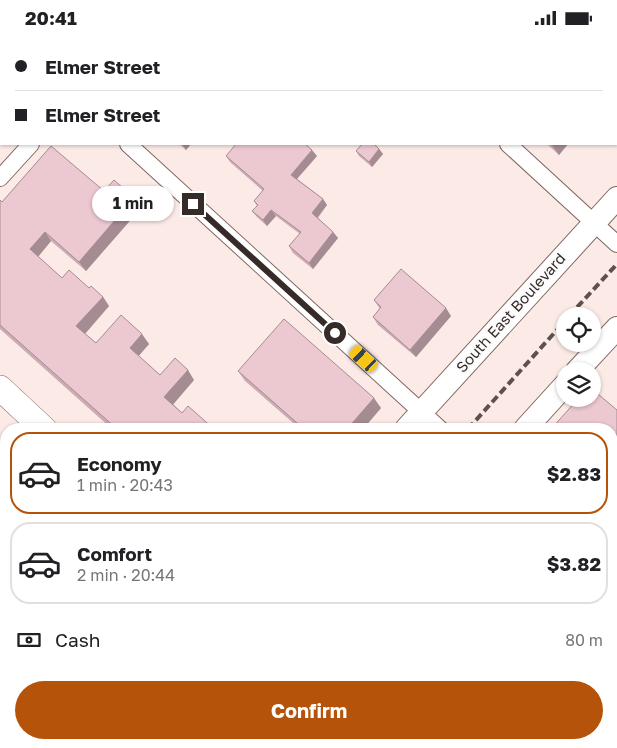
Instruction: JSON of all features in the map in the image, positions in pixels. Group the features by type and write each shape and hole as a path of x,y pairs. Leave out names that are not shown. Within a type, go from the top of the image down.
{"main road":[{"name":"South East Boulevard","path":"411,423 617,198"},
{"path":"586,362 617,328"},
{"path":"0,388 38,423"},
{"path":"530,423 556,395"}],"street":[{"path":"0,178 30,145"},
{"path":"129,145 433,423"},
{"path":"509,145 617,244"}],"building":[{"path":"235,145 306,145 312,150 291,175 323,199 312,213 333,232 309,263 289,246 301,232 271,210 263,220 252,211 258,205 254,201 264,189 226,156"},
{"path":"361,145 375,145 379,149 369,162 356,151"},
{"path":"51,146 104,191 114,180 134,198 79,262 45,232 30,249 62,278 69,270 89,288 91,286 103,297 76,326 96,343 121,315 142,334 130,348 160,375 175,358 188,370 164,397 182,413 188,406 207,423 110,423 0,325 0,200 2,202"},
{"path":"401,269 446,308 410,350 373,317 381,307 374,300"},
{"path":"284,319 374,398 352,423 297,423 238,371"},
{"path":"601,397 617,410 617,423 556,423 571,407 601,407"}],"railway":[{"path":"577,307 617,264"},
{"path":"473,423 556,331"}],"route":[{"path":"193,204 335,333"}]}
